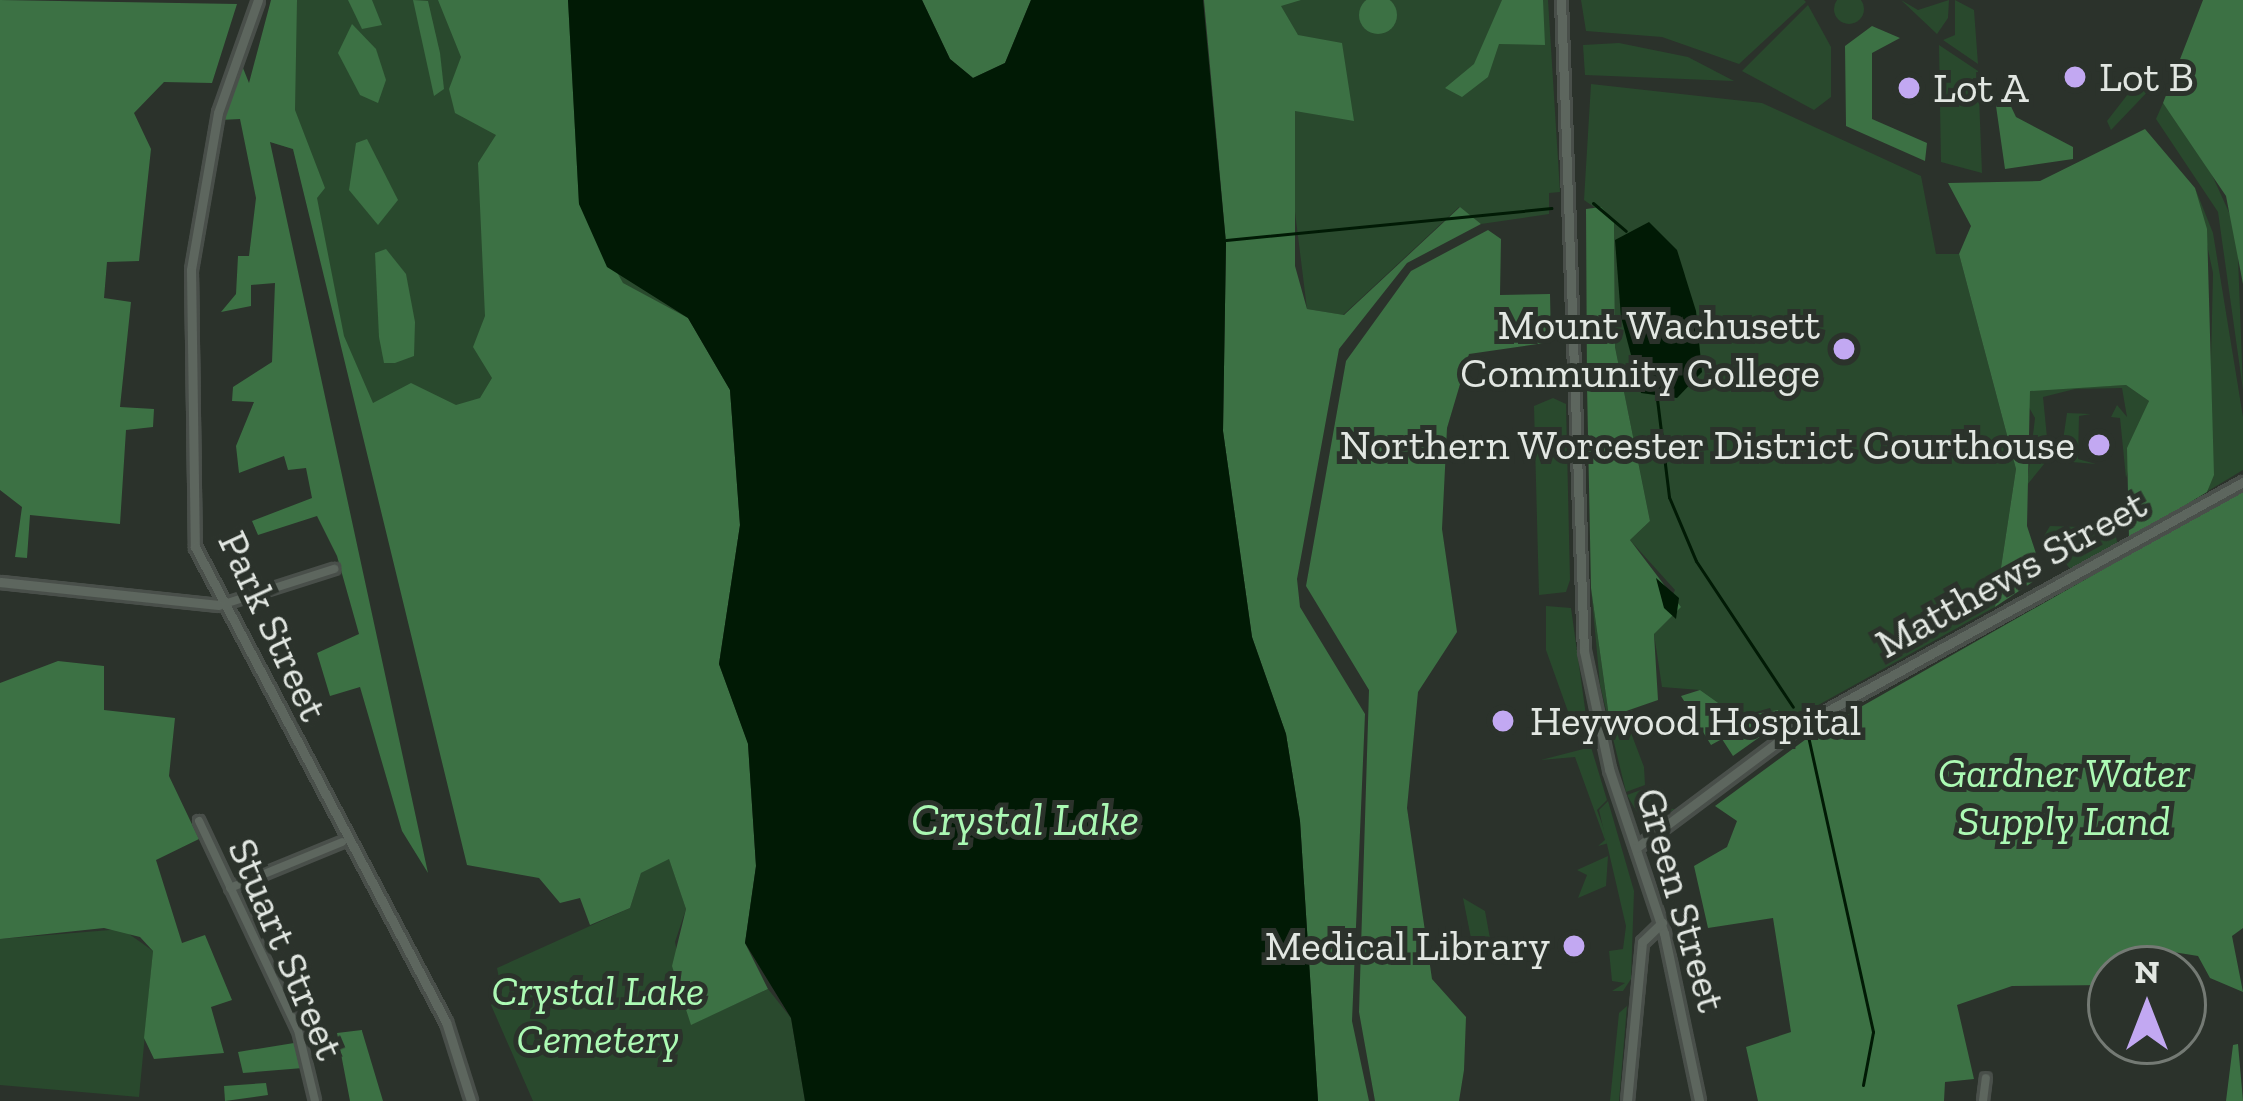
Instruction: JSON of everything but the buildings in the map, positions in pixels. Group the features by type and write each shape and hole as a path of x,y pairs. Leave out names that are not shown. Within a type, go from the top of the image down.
{"street":[{"name":"Park Street","path":"258,0 216,122 189,295 193,536 219,605 342,842 446,1022 471,1101"},
{"name":"Green Street","path":"1561,0 1581,626 1636,848 1662,923 1699,1101"},
{"name":"Matthews Street","path":"1636,848 1795,729 2243,482"},
{"path":"0,582 219,605 334,569"},
{"name":"Stuart Street","path":"199,820 300,1037 315,1101"},
{"path":"230,888 342,842"},
{"path":"1627,1101 1643,934 1662,923"},
{"path":"1983,1101 1986,1078"}],"green space":[{"path":"1849,-6 1860,-2 1864,9 1860,20 1849,24 1838,20 1834,9 1838,-2"},
{"path":"1378,-4 1391,2 1397,15 1391,28 1378,34 1365,28 1359,15 1365,2"},
{"path":"0,0 237,4 212,83 164,82 134,113 151,149 139,261 107,262 104,298 131,302 120,407 154,409 153,427 126,430 120,524 30,515 27,558 15,557 22,507 0,490"},
{"path":"271,0 297,0 295,110 325,188 317,198 344,336 373,403 411,383 456,405 480,398 492,378 473,347 485,316 478,163 496,135 455,113 449,89 461,57 438,0 568,0 579,204 623,283 688,318 730,390 740,525 719,664 748,743 756,866 745,943 768,989 691,1025 672,966 686,909 669,859 641,873 630,908 590,925 580,898 560,903 539,878 467,865 293,149 270,142 428,873 402,831 360,687 330,696 317,653 359,634 337,556 317,516 258,535 252,521 312,498 306,468 288,470 284,456 239,473 236,446 254,402 232,401 233,387 272,362 275,283 251,285 251,306 221,312 236,294 238,256 249,256 256,198 240,119 220,120 241,63 249,83"},
{"path":"281,0 568,0 577,91 688,318 368,447 293,149 254,137 244,98"},
{"path":"348,0 372,0 382,25 362,29"},
{"path":"413,0 428,1 440,53 444,89 434,96"},
{"path":"922,0 1031,0 1005,63 973,78 950,59"},
{"path":"1204,0 1548,0 1560,192 1549,193 1549,214 1481,224 1459,207 1343,315 1307,309 1295,212 1221,150"},
{"path":"1204,0 1301,0 1281,6 1298,35 1342,43 1354,121 1295,111 1295,266 1307,309 1344,315 1460,207 1481,224 1407,263 1339,349 1297,579 1300,607 1365,714 1352,1021 1369,1101 1318,1101 1300,821 1286,734 1252,637 1223,431 1226,243"},
{"path":"1502,0 1543,0 1545,45 1499,44 1488,77 1462,97 1445,88 1474,64"},
{"path":"1581,0 1806,2 1739,64 1662,37 1586,31"},
{"path":"1901,0 1918,10 1949,0 1948,18 1937,34"},
{"path":"1955,0 1974,10 1978,64 1943,40 1955,35"},
{"path":"2203,0 2243,0 2243,284 2226,196 2163,103"},
{"path":"1808,5 1831,47 1831,97 1814,110 1742,71"},
{"path":"352,24 376,49 386,80 378,103 360,95 338,53"},
{"path":"1872,26 1900,38 1872,53 1872,119 1927,143 1925,161 1846,126 1845,46"},
{"path":"1619,43 1688,57 1734,81 1585,75 1583,45"},
{"path":"1939,45 1978,71 1982,173 1941,162"},
{"path":"2142,76 2154,85 2111,130 2107,121"},
{"path":"1591,84 1762,103 1921,176 1936,254 1959,254 2016,469 1995,607 1778,724 1770,708 1738,717 1700,690 1662,687 1654,634 1675,590 1630,540 1650,521 1615,347 1614,221 1584,200"},
{"path":"2008,100 2016,117 2073,147 2073,159 2005,169 1996,106"},
{"path":"2163,103 2203,155 2237,230 2243,390 2218,212 2156,119"},
{"path":"2145,129 2195,188 2207,229 2214,475 2207,492 2129,539 2127,448 2149,401 2126,385 2030,391 2027,526 2043,575 1995,607 2016,469 1959,254 1971,226 1948,183 2040,181"},
{"path":"367,139 398,200 378,225 349,190 356,143"},
{"path":"2195,188 2213,233 2243,417 2243,470 2208,491 2213,273"},
{"path":"1601,207 1614,221 1615,347 1650,521 1630,540 1681,607 1654,634 1658,700 1609,717 1591,588 1587,385 1586,209"},
{"path":"1488,230 1501,239 1500,295 1550,294 1551,342 1469,354 1447,428 1442,529 1457,632 1418,692 1407,808 1432,979 1466,1017 1464,1070 1459,1101 1375,1101 1359,1012 1369,690 1306,586 1346,361 1411,271"},
{"path":"386,249 406,274 415,322 414,356 395,363 384,363 379,337 375,253"},
{"path":"2126,385 2149,401 2126,478 2120,418 2111,417 2117,405 2127,417 2122,388 2075,389 2043,397 2049,458 2027,485 2035,418 2022,395 2030,390"},
{"path":"1553,398 1566,404 1570,580 1566,592 1539,595 1534,406"},
{"path":"2067,413 2091,414 2079,416 2078,459 2096,464 2060,461"},
{"name":"Gardner Water Supply Land","path":"2243,490 2243,928 2232,936 2243,992 2210,978 2207,945 2087,945 2087,985 2012,986 1957,1005 1974,1079 1945,1082 1944,1101 1758,1101 1746,1047 1791,1032 1773,918 1708,928 1694,866 1727,847 1737,821 1715,806 1813,734"},
{"path":"2050,526 2114,528 2118,546 2071,570 2044,536"},
{"path":"1591,588 1609,717 1633,710 1625,717 1644,767 1645,785 1626,792 1600,685"},
{"path":"1546,606 1571,608 1588,730 1576,734 1546,650"},
{"path":"58,661 104,666 104,710 175,718 169,776 199,839 156,860 182,943 205,935 232,1000 211,1007 224,1053 154,1059 144,1038 153,951 140,937 104,928 0,939 0,683"},
{"path":"1700,690 1738,717 1778,710 1778,724 1733,756 1722,739 1711,745 1681,696"},
{"path":"1591,747 1607,800 1597,810 1609,843 1598,846 1605,840 1575,757 1541,760"},
{"path":"1646,788 1654,808 1675,809 1645,826 1627,795"},
{"path":"1608,801 1634,891 1631,979 1623,991 1612,991 1625,983 1612,981 1609,951 1623,949 1626,926 1599,810"},
{"path":"1608,856 1606,886 1578,898 1587,875 1577,870"},
{"name":"Crystal Lake Cemetery","path":"669,858 686,909 675,942 692,1024 768,989 791,1018 805,1101 533,1101 491,1005 502,993 497,968 630,908 641,873"},
{"path":"1463,898 1485,911 1491,944 1472,943"},
{"path":"122,929 153,951 139,1097 0,1085 0,939"},
{"path":"1627,1006 1619,1101 1610,1101 1619,1013"},
{"path":"362,1030 383,1101 350,1101 337,1033"},
{"path":"294,1043 303,1068 243,1073 238,1052"},
{"path":"2238,1044 2243,1101 2226,1101 2233,1045"},
{"path":"266,1083 268,1095 225,1101 224,1086"}],"water":[{"name":"Crystal Lake","path":"568,0 922,0 950,59 973,78 1005,63 1031,0 1203,0 1226,243 1223,431 1252,637 1286,734 1300,821 1318,1101 805,1101 791,1018 745,943 756,866 748,744 719,664 740,525 730,390 688,318 607,267 579,204"},
{"path":"1649,222 1677,250 1696,311 1702,372 1677,398 1641,393 1621,317 1615,240"},
{"path":"1656,578 1679,598 1676,619 1664,608"}],"waterway":[{"path":"1593,203 1626,231"},
{"path":"1226,240 1551,208"},
{"path":"1657,399 1669,497 1696,561 1793,707"},
{"path":"1808,736 1873,1032 1863,1085"}],"place":[{"name":"Lot B","path":"2075,77"},
{"name":"Lot A","path":"1909,88"},
{"name":"Mount Wachusett Community College","path":"1844,349"},
{"name":"Northern Worcester District Courthouse","path":"2099,445"},
{"name":"Heywood Hospital","path":"1503,721"},
{"name":"Medical Library","path":"1574,946"}]}
